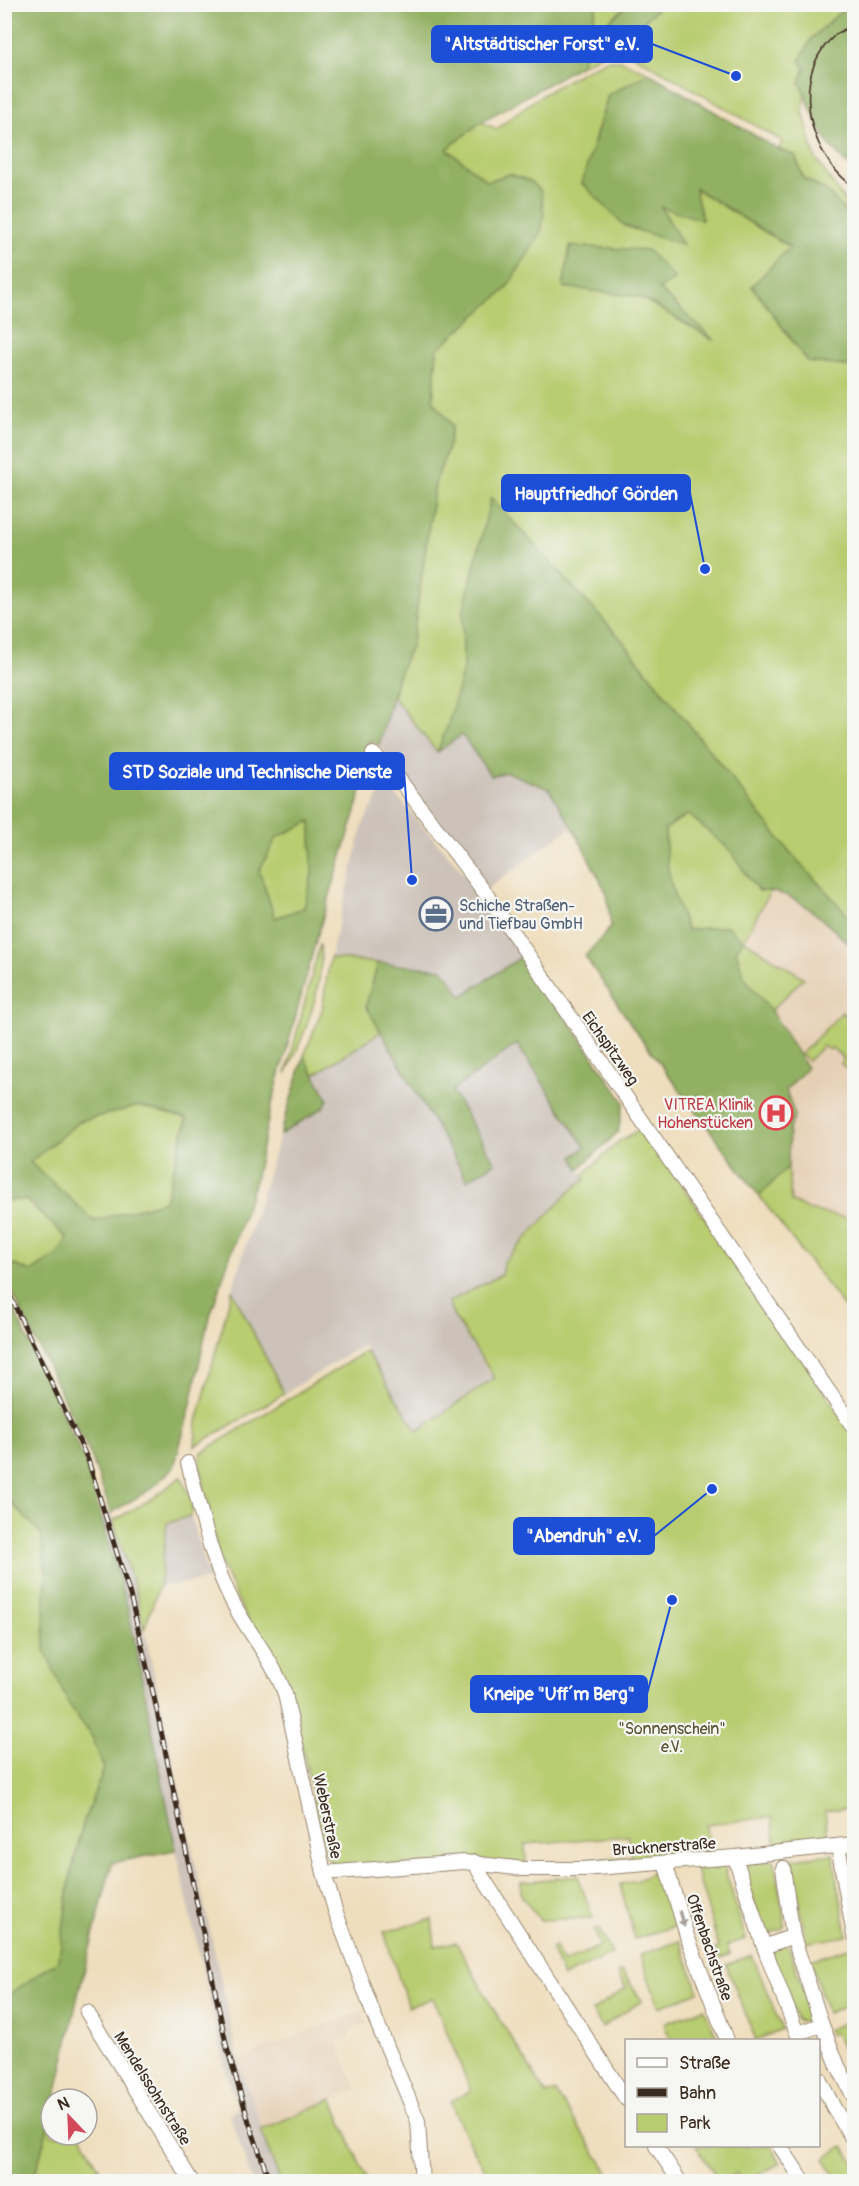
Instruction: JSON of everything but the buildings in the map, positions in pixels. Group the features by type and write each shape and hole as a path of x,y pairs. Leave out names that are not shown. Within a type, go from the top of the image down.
{"street":[{"name":"Eichspitzweg","path":"373,754 392,770 486,894 855,1428"},
{"name":"Weberstraße","path":"188,1463 214,1561 233,1603 277,1673 285,1694 324,1874 335,1910 373,2013 418,2121 422,2181"},
{"name":"Brucknerstraße","path":"324,1874 475,1862 524,1869 583,1869 735,1857 855,1844"},
{"path":"838,1846 855,1935"},
{"path":"735,1857 764,1947 799,2036 822,2025"},
{"path":"475,1862 481,1875 625,2096"},
{"name":"Offenbachstraße","path":"665,1863 687,1936 727,2039"},
{"path":"783,1868 793,1936 822,2025 838,2066 854,2095 833,2105"},
{"path":"764,1947 793,1936"},
{"name":"Mendelssohnstraße","path":"87,2012 192,2181"},
{"path":"820,2079 855,2141"},
{"path":"657,2147 680,2181"},
{"path":"781,2147 804,2181"}],"shaded area":[{"path":"393,697 437,751 462,735 491,776 507,772 549,789 572,826 486,890 379,745"},
{"path":"386,784 485,897 524,955 462,996 443,969 330,958 364,821"},
{"name":"VITREA Klinik Hohenstücken","path":"789,851 854,922 854,1320 635,1030"},
{"path":"381,1032 467,1180 495,1163 451,1091 517,1043 585,1147 573,1157 585,1178 567,1194 504,1262 501,1275 448,1302 493,1379 417,1431 363,1345 284,1394 232,1290 280,1135 324,1107 328,1099 314,1075"},
{"path":"111,1513 137,1596 238,2059 280,2181 252,2181 230,2115 237,2109 225,2068 176,1850 128,1609 101,1516"},
{"path":"191,1516 209,1579 159,1587 167,1523"},
{"path":"362,2011 367,2023 348,2031 350,2037 337,2042 357,2089 261,2130 238,2059"}],"green space":[{"path":"5,5 597,5 581,65 481,122 447,149 487,181 510,174 530,181 541,191 544,215 541,233 506,289 437,349 433,400 452,426 448,448 435,483 412,643 398,676 379,745 370,740 359,801 317,937 269,1115 255,1181 207,1325 191,1404 174,1467 151,1489 111,1513 92,1458 5,1277 5,1261 31,1272 58,1254 67,1238 26,1200 10,1200 5,1203","holes":["311,821 312,874 304,908 275,918 259,871 277,837","139,1106 187,1119 165,1201 94,1221 30,1162 80,1121"]},
{"path":"597,5 628,5 601,27 617,46 661,5 848,5 811,39 800,82 805,93 803,112 815,157 854,215 854,220 825,190 803,178 795,155 779,150 782,141 618,46 581,65"},
{"path":"628,5 661,5 617,46 601,27"},
{"path":"848,5 854,5 854,168 827,141 800,82 805,69 800,60 811,39"},
{"path":"607,60 620,60 649,73 608,95 582,184 682,245 661,206 702,219 694,188 791,248 752,286 808,362 854,367 854,922 789,851 622,640 491,498 463,612 463,670 448,725 437,752 393,697 398,676 412,643 435,483 448,448 452,426 433,400 437,349 506,289 510,174 487,181 447,149 481,122 497,129 536,99","holes":["674,278 658,289 712,339 640,297"]},
{"path":"649,73 779,150 795,155 803,178 825,190 854,220 854,367 808,362 752,286 790,247 695,188 702,220 661,207 683,245 625,226 582,183 608,95"},
{"path":"570,246 647,250 675,279 659,289 715,341 640,297 563,287"},
{"path":"491,498 622,640 789,851 854,922 854,949 823,920 799,902 773,892 759,891 731,851 688,814 665,829 670,880 687,930 727,926 743,940 736,951 744,977 771,1011 807,1068 786,1090 795,1116 789,1129 788,1167 759,1196 635,1030 585,956 611,927 607,894 572,826 549,789 507,772 491,776 462,735 437,752 448,725 463,670 463,612"},
{"path":"688,814 731,851 759,891 771,890 744,940 804,978 771,1011 744,977 736,951 743,940 727,926 687,930 673,896 667,866 665,829"},
{"path":"311,821 312,874 304,908 275,918 259,871 277,837"},
{"path":"320,944 320,976 312,1011 286,1074"},
{"path":"524,955 624,1102 618,1132 579,1169 573,1157 585,1147 517,1044 452,1091 495,1163 467,1180 366,1006 378,963 443,969 462,996"},
{"path":"330,958 378,963 366,1006 381,1032 314,1075 304,1056 322,1010"},
{"path":"842,1012 854,1024 854,1065 848,1070 841,1064 844,1059 832,1048 829,1050 823,1046 808,1061 801,1054"},
{"path":"304,1056 328,1099 324,1107 280,1135"},
{"path":"139,1106 187,1118 165,1201 94,1221 30,1162 80,1121"},
{"name":"\"Sonnenschein\" e.V.","path":"638,1130 646,1133 854,1434 854,1808 825,1811 828,1841 776,1846 772,1817 706,1825 709,1855 589,1863 587,1861 631,1856 629,1836 525,1844 526,1863 342,1866 333,1864 327,1857 291,1698 243,1611 219,1559 200,1465 201,1453 366,1351 417,1431 493,1379 491,1372 454,1317 448,1302 501,1275 504,1262 567,1194 585,1179 583,1175 618,1142"},
{"path":"788,1167 791,1201 808,1210 854,1219 854,1320 759,1196"},
{"path":"10,1200 26,1200 67,1238 58,1254 31,1272 5,1261 4,1203"},
{"path":"232,1290 284,1394 195,1446 197,1422"},
{"path":"5,1291 85,1462 128,1609 176,1850 112,1863 78,1995 58,2087 39,2087 39,2147 42,2147 33,2182 5,2181 5,1997 59,1960 70,1878 84,1821 104,1769 93,1738 68,1703 45,1650 46,1574 41,1533 5,1497"},
{"path":"181,1477 193,1503 191,1516 167,1523 159,1587 144,1629 137,1596 113,1521 153,1498"},
{"path":"5,1497 41,1533 46,1574 44,1619 68,1703 93,1738 104,1769 84,1821 70,1878 59,1960 5,1997"},
{"path":"833,1854 847,1936 806,1943 792,1859"},
{"path":"774,1860 785,1923 783,1928 767,1935 764,1932 742,1864"},
{"path":"724,1866 746,1939 727,1945 730,1954 721,1958 715,1949 719,1948 696,1869"},
{"path":"653,1871 659,1872 675,1926 635,1939 620,1884 638,1880"},
{"path":"578,1876 593,1918 540,1920 521,1895 521,1882"},
{"path":"432,1919 435,1946 456,1942 494,2010 547,2095 555,2091 614,2181 492,2181 465,2135 450,2101 471,2091 433,1998 408,2007 384,1932"},
{"path":"599,1929 612,1954 563,1977 551,1948 555,1946 563,1962 601,1946 594,1930"},
{"path":"680,1941 699,1992 659,2007 640,1955"},
{"path":"780,1945 788,1946 790,1950 811,2014 807,2022 797,2020 771,1954 773,1949"},
{"path":"849,1948 854,1964 854,2004 827,2013 811,1960"},
{"path":"752,1955 782,2029 756,2039 726,1965"},
{"path":"622,1971 642,2001 602,2027 592,2011 626,1988 617,1973"},
{"path":"704,2008 718,2039 671,2039 664,2024"},
{"path":"854,2018 854,2079 849,2082 843,2069 850,2066 835,2033 830,2035 827,2030"},
{"path":"332,2099 367,2181 280,2181 261,2130"},
{"path":"843,2146 854,2162 854,2181 840,2181 824,2159"},
{"path":"42,2147 88,2147 106,2181 33,2182"},
{"path":"697,2147 772,2147 781,2163 746,2181 742,2180 737,2173 719,2181"}],"tram line":[{"path":"854,24 834,36 822,50 814,65 808,99 810,116 822,150 831,165 854,188"}],"railway":[{"path":"4,1283 88,1460 130,1595 154,1697 227,2048 270,2182"}],"place":[{"name":"\"Altstädtischer Forst\" e.V.","path":"736,76"},
{"name":"Hauptfriedhof Görden","path":"705,569"},
{"name":"STD Soziale und Technische Dienste","path":"412,880"},
{"name":"Schiche Straßen- und Tiefbau GmbH","path":"436,914"},
{"name":"VITREA Klinik Hohenstücken","path":"776,1113"},
{"name":"\"Abendruh\" e.V.","path":"712,1489"},
{"name":"Kneipe \"Uff´m Berg\"","path":"672,1600"}]}
